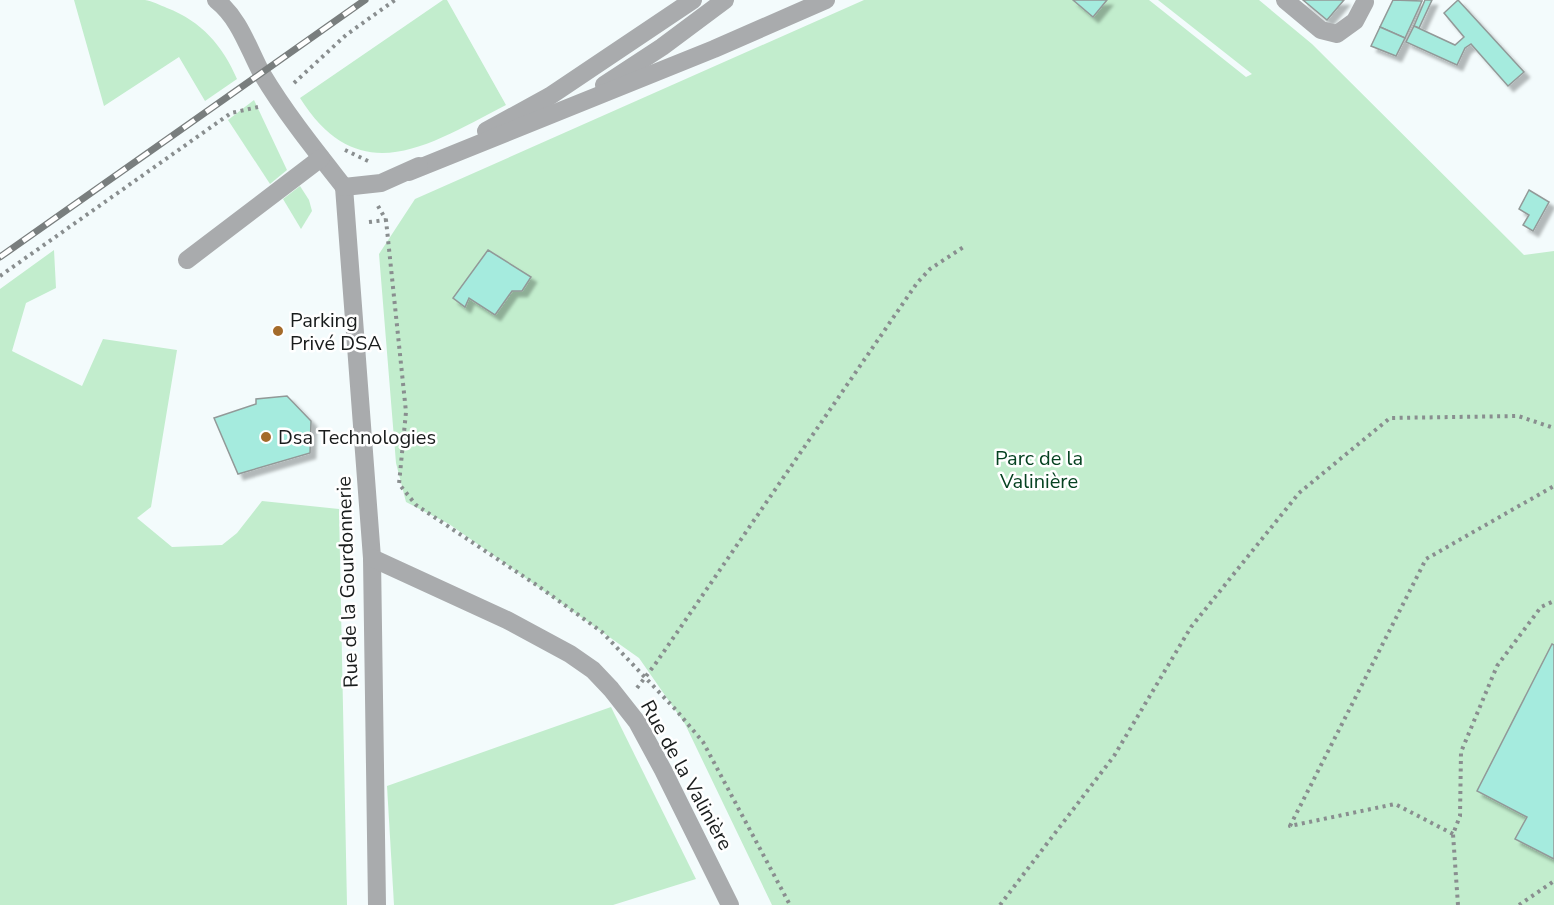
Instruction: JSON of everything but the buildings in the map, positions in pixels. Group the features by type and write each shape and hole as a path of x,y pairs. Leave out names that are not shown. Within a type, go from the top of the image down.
{"street":[{"path":"216,0 224,6 241,30 262,73 276,95 344,187 381,183 410,172 714,50 826,0"},
{"path":"410,172 550,96 693,0"},
{"path":"573,106 662,47 725,0"},
{"path":"1285,0 1321,30 1337,34 1355,21 1365,3"},
{"path":"187,260 321,158"},
{"name":"Rue de la Gourdonnerie","path":"344,187 372,558 377,905"},
{"name":"Rue de la Valinière","path":"372,558 507,620 570,654 593,670 637,722 730,905"}],"path":[{"path":"0,276 231,113 259,107 292,86 346,35 395,0"},
{"path":"386,219 406,412 399,484 416,505 538,586 602,632 703,742 790,905"},
{"path":"624,705 917,283 930,269 965,246"},
{"path":"1000,905 1114,756 1191,627 1299,493 1390,418 1518,416 1554,428"},
{"path":"1453,834 1395,804 1290,826 1426,559 1554,486"},
{"path":"1458,905 1453,834 1460,816 1461,752 1497,666 1541,607 1554,601"},
{"path":"1519,905 1554,880"}],"green space":[{"path":"74,0 145,0 179,13 200,27 218,45 237,79 205,101 179,57 104,106"},
{"path":"443,0 447,0 506,105 450,134 397,152 372,152 347,145 323,127 300,98"},
{"name":"Parc de la Valinière","path":"864,0 1149,0 1246,77 1252,74 1158,0 1259,0 1312,44 1524,255 1554,251 1554,905 772,905 685,724 639,658 449,524 406,502 396,463 379,254 415,199"},
{"path":"254,100 287,170 270,184 228,120"},
{"path":"300,186 309,200 312,211 301,229 283,199"},
{"path":"54,250 56,288 26,303 12,351 82,386 103,339 177,350 151,507 137,518 172,547 222,545 237,533 262,501 339,509 347,905 0,905 0,289"},
{"path":"611,707 696,879 613,905 394,905 387,786"}],"railway":[{"path":"0,257 365,0"}],"place":[{"name":"Parking Privé DSA","path":"278,331"},
{"name":"Dsa Technologies","path":"266,437"}]}
